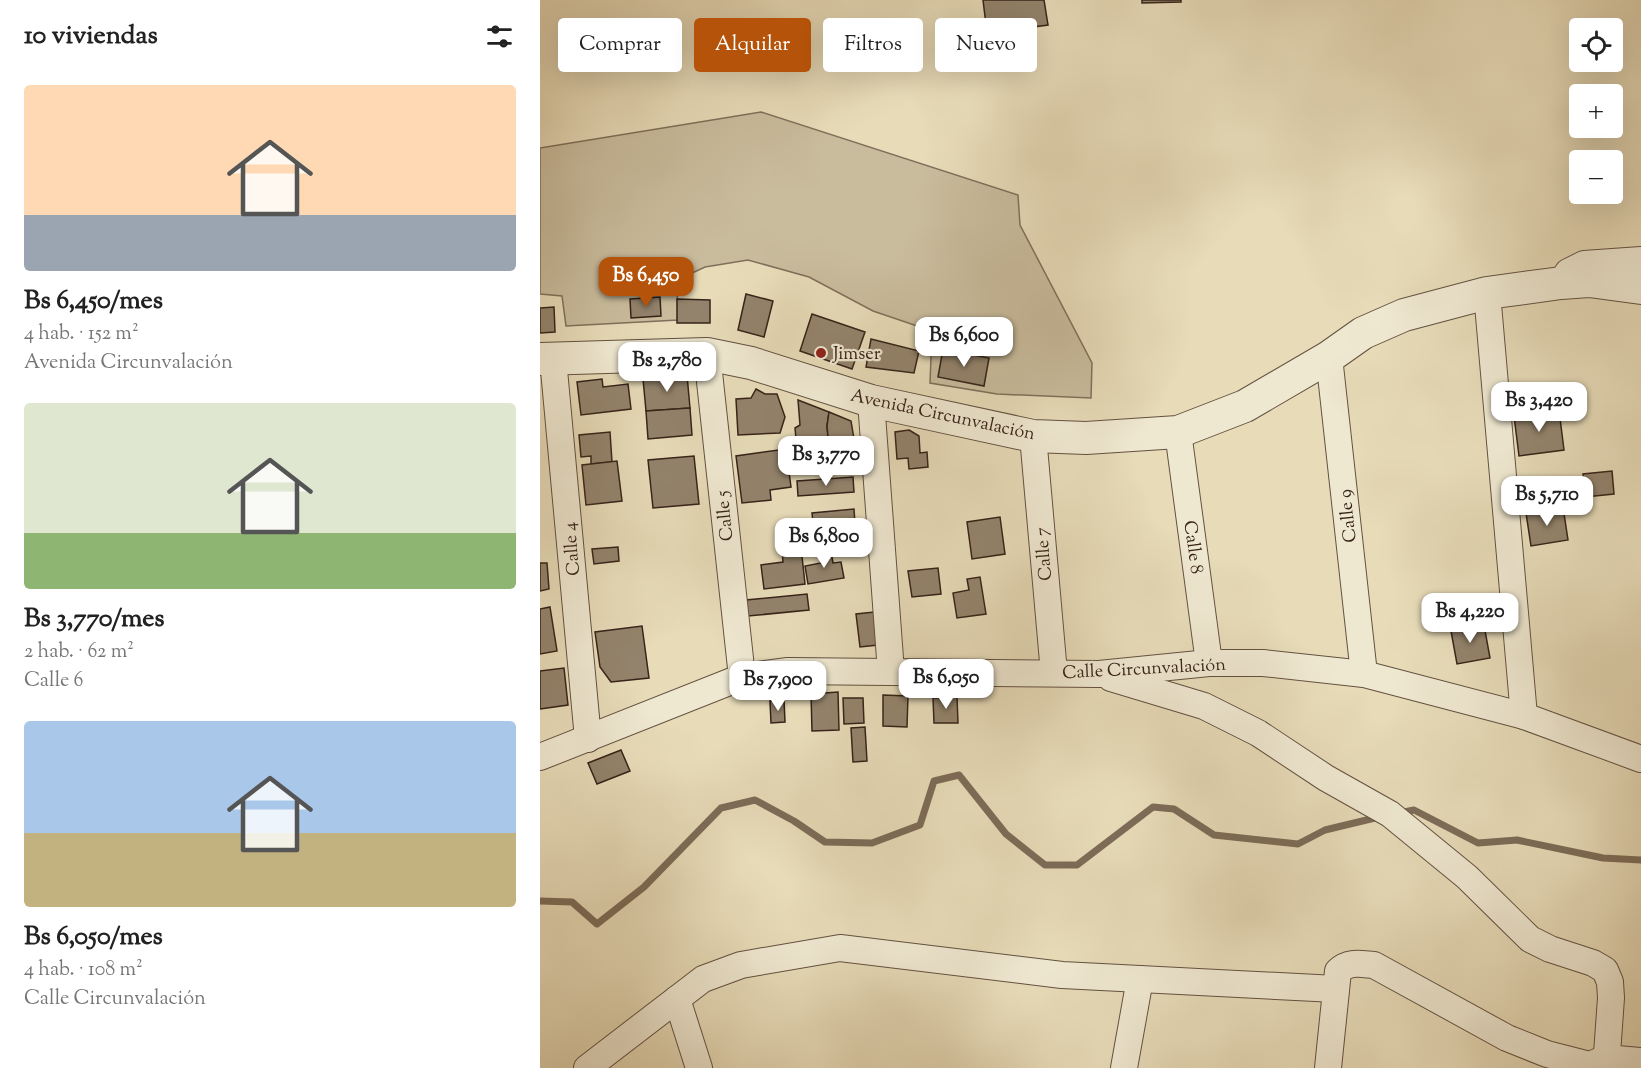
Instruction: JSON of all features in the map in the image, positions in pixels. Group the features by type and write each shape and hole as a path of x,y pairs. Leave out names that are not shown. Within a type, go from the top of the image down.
{"street":[{"path":"1561,283 1568,272 1584,264 1641,260"},
{"name":"Avenida Circunvalación","path":"547,359 706,354 751,363 871,401 1033,435 1086,438 1178,432 1245,406 1329,357 1363,333 1404,315 1486,293 1561,283 1589,281 1641,288"},
{"path":"1486,293 1524,716"},
{"name":"Calle 5","path":"706,354 742,677"},
{"name":"Calle 9","path":"1329,357 1364,674"},
{"name":"Calle 4","path":"547,359 588,739"},
{"path":"871,401 891,672"},
{"name":"Calle 8","path":"1178,432 1209,663"},
{"name":"Calle 7","path":"1033,435 1054,673"},
{"name":"Calle Circunvalación","path":"540,757 742,677 788,671 1099,674 1209,663 1263,663 1364,674 1524,716 1641,759"},
{"path":"1099,674 1204,706 1258,733 1326,778 1390,814 1467,877 1530,939 1550,950 1593,963 1605,970 1610,982 1611,998 1606,1063"},
{"path":"587,1068 703,979 741,965 840,948 1062,975 1336,988"},
{"path":"1328,1068 1338,971 1352,963 1374,965 1507,1038 1547,1054 1590,1065 1641,1061"},
{"path":"1124,1068 1140,979"},
{"path":"677,999 699,1068"}],"shaded area":[{"path":"761,112 1018,195 1020,225 1092,363 1091,398 997,394 930,383 932,331 873,311 809,277 748,260 705,267 677,280 678,320 566,326 562,296 540,294 540,148"}],"building":[{"path":"983,0 1044,0 1048,25 1037,26 1037,18 985,18"},
{"path":"1142,0 1181,0 1181,2 1142,3"},
{"path":"746,294 773,301 764,337 738,330"},
{"path":"660,297 661,316 631,318 630,299"},
{"path":"677,299 710,300 710,323 677,323"},
{"path":"554,307 555,332 540,333 540,308"},
{"path":"812,314 865,332 852,369 800,351"},
{"path":"871,339 919,351 914,373 866,367"},
{"path":"943,349 989,358 984,386 938,377"},
{"path":"687,375 690,408 646,411 643,379"},
{"path":"602,379 603,387 628,384 631,409 581,415 577,382"},
{"path":"756,389 765,394 777,394 785,417 780,433 738,435 736,399 751,398"},
{"path":"798,400 829,412 827,426 829,447 797,450 795,428 800,425"},
{"path":"690,408 692,435 648,439 646,411"},
{"path":"1559,410 1564,450 1519,456 1514,416"},
{"path":"829,412 851,421 855,445 829,447 827,426"},
{"path":"909,430 919,436 920,453 927,452 928,467 909,469 908,458 897,459 895,432"},
{"path":"610,432 612,462 591,464 591,456 581,457 579,435"},
{"path":"786,449 791,487 770,490 771,500 742,503 736,456"},
{"path":"694,456 699,504 653,508 648,460"},
{"path":"617,461 622,501 586,505 582,465"},
{"path":"1612,471 1614,494 1585,497 1583,474"},
{"path":"853,477 854,492 798,496 797,481"},
{"path":"1563,507 1568,540 1531,546 1526,513"},
{"path":"854,509 856,539 815,543 812,513"},
{"path":"1000,517 1005,554 972,559 967,522"},
{"path":"830,546 833,563 841,562 844,578 808,584 805,566 821,563 819,549"},
{"path":"618,547 619,561 594,564 592,549"},
{"path":"801,547 805,584 764,589 761,565 783,562 782,549"},
{"path":"540,563 547,563 549,589 540,591"},
{"path":"938,568 941,594 912,597 908,571"},
{"path":"980,577 986,614 957,618 953,593 969,590 967,579"},
{"path":"807,594 809,610 748,616 746,600"},
{"path":"550,607 557,651 540,654 540,609"},
{"path":"874,612 878,645 860,647 856,614"},
{"path":"1484,625 1490,658 1457,664 1451,631"},
{"path":"642,626 649,678 611,682 600,667 595,632"},
{"path":"564,668 568,705 540,709 540,671"},
{"path":"838,692 839,730 812,731 811,694"},
{"path":"883,695 908,696 907,727 883,726"},
{"path":"957,697 958,723 934,723 933,698"},
{"path":"843,698 863,698 864,723 844,724"},
{"path":"784,700 785,722 771,723 770,701"},
{"path":"865,727 867,761 853,762 851,728"},
{"path":"621,750 630,771 597,784 588,763"}],"waterway":[{"path":"540,901 572,902 597,924 644,887 721,808 755,800 794,821 825,842 872,843 920,825 934,781 959,775 1006,834 1045,865 1077,865 1153,807 1174,809 1214,835 1298,844 1325,830 1379,817"},
{"path":"1399,813 1414,810 1478,843 1517,840 1603,858 1641,860"}],"place":[{"name":"Jimser","path":"821,353"}]}
